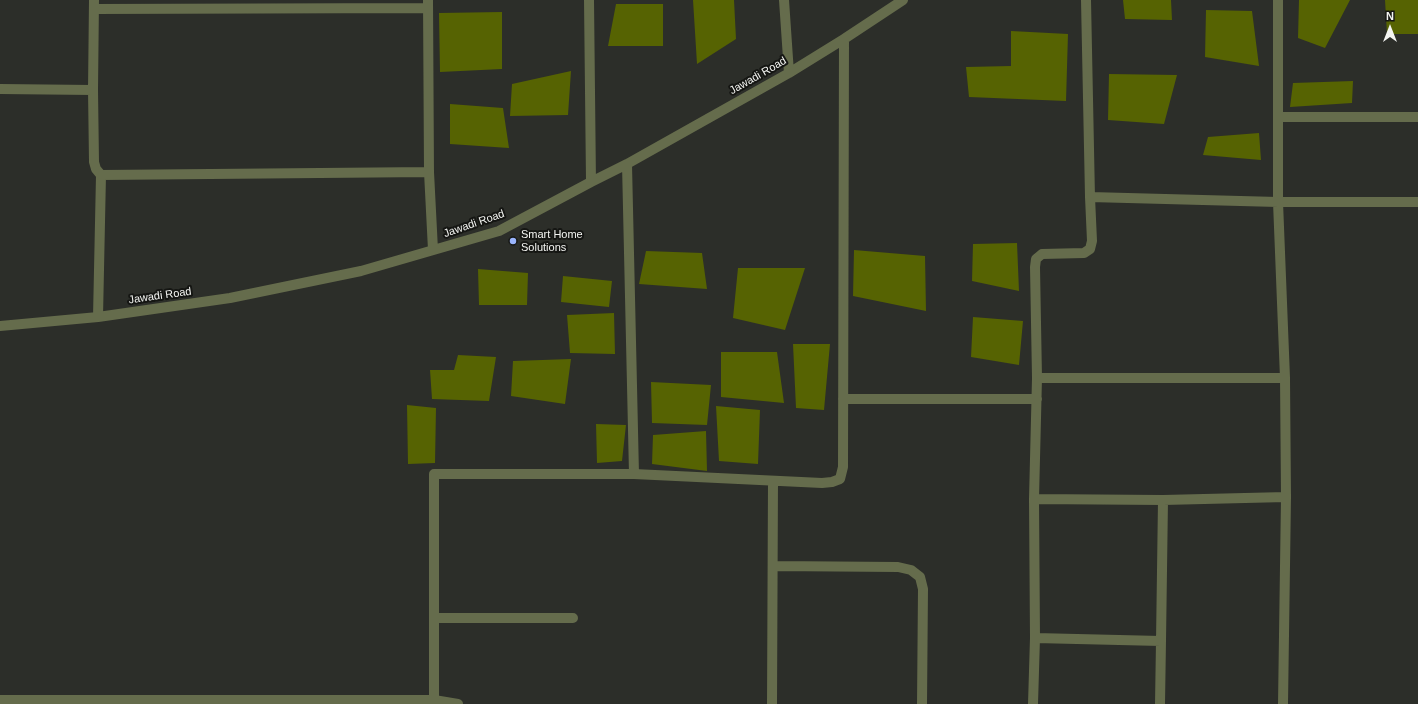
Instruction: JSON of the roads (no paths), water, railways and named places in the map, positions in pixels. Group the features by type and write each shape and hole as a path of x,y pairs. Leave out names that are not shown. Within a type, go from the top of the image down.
{"street":[{"path":"589,0 591,182"},
{"path":"784,0 789,73"},
{"name":"Jawadi Road","path":"0,326 98,317 230,298 361,271 499,231 627,164 789,73 903,0"},
{"path":"1033,704 1035,638 1034,499 1037,378 1035,267 1036,259 1042,254 1084,253 1090,249 1092,241 1086,0"},
{"path":"1278,0 1278,202 1285,378 1286,497 1284,704"},
{"path":"429,172 101,175 96,170 94,162 94,4 428,4 429,172 433,250"},
{"path":"434,700 434,474 634,474 822,484 840,479 843,468 844,39"},
{"path":"0,89 93,90"},
{"path":"1278,116 1418,117"},
{"path":"627,164 634,474"},
{"path":"98,317 101,175"},
{"path":"1090,197 1278,202 1418,202"},
{"path":"1037,378 1285,378"},
{"path":"843,398 1036,398"},
{"path":"772,704 774,481"},
{"path":"1034,499 1163,500 1286,497"},
{"path":"1160,704 1163,500"},
{"path":"773,566 898,567 911,570 920,578 923,589 922,704"},
{"path":"434,618 573,618"},
{"path":"1035,638 1161,641"},
{"path":"0,700 31,702 434,700 458,704"}],"place":[{"name":"Smart Home Solutions","path":"513,241"}]}
